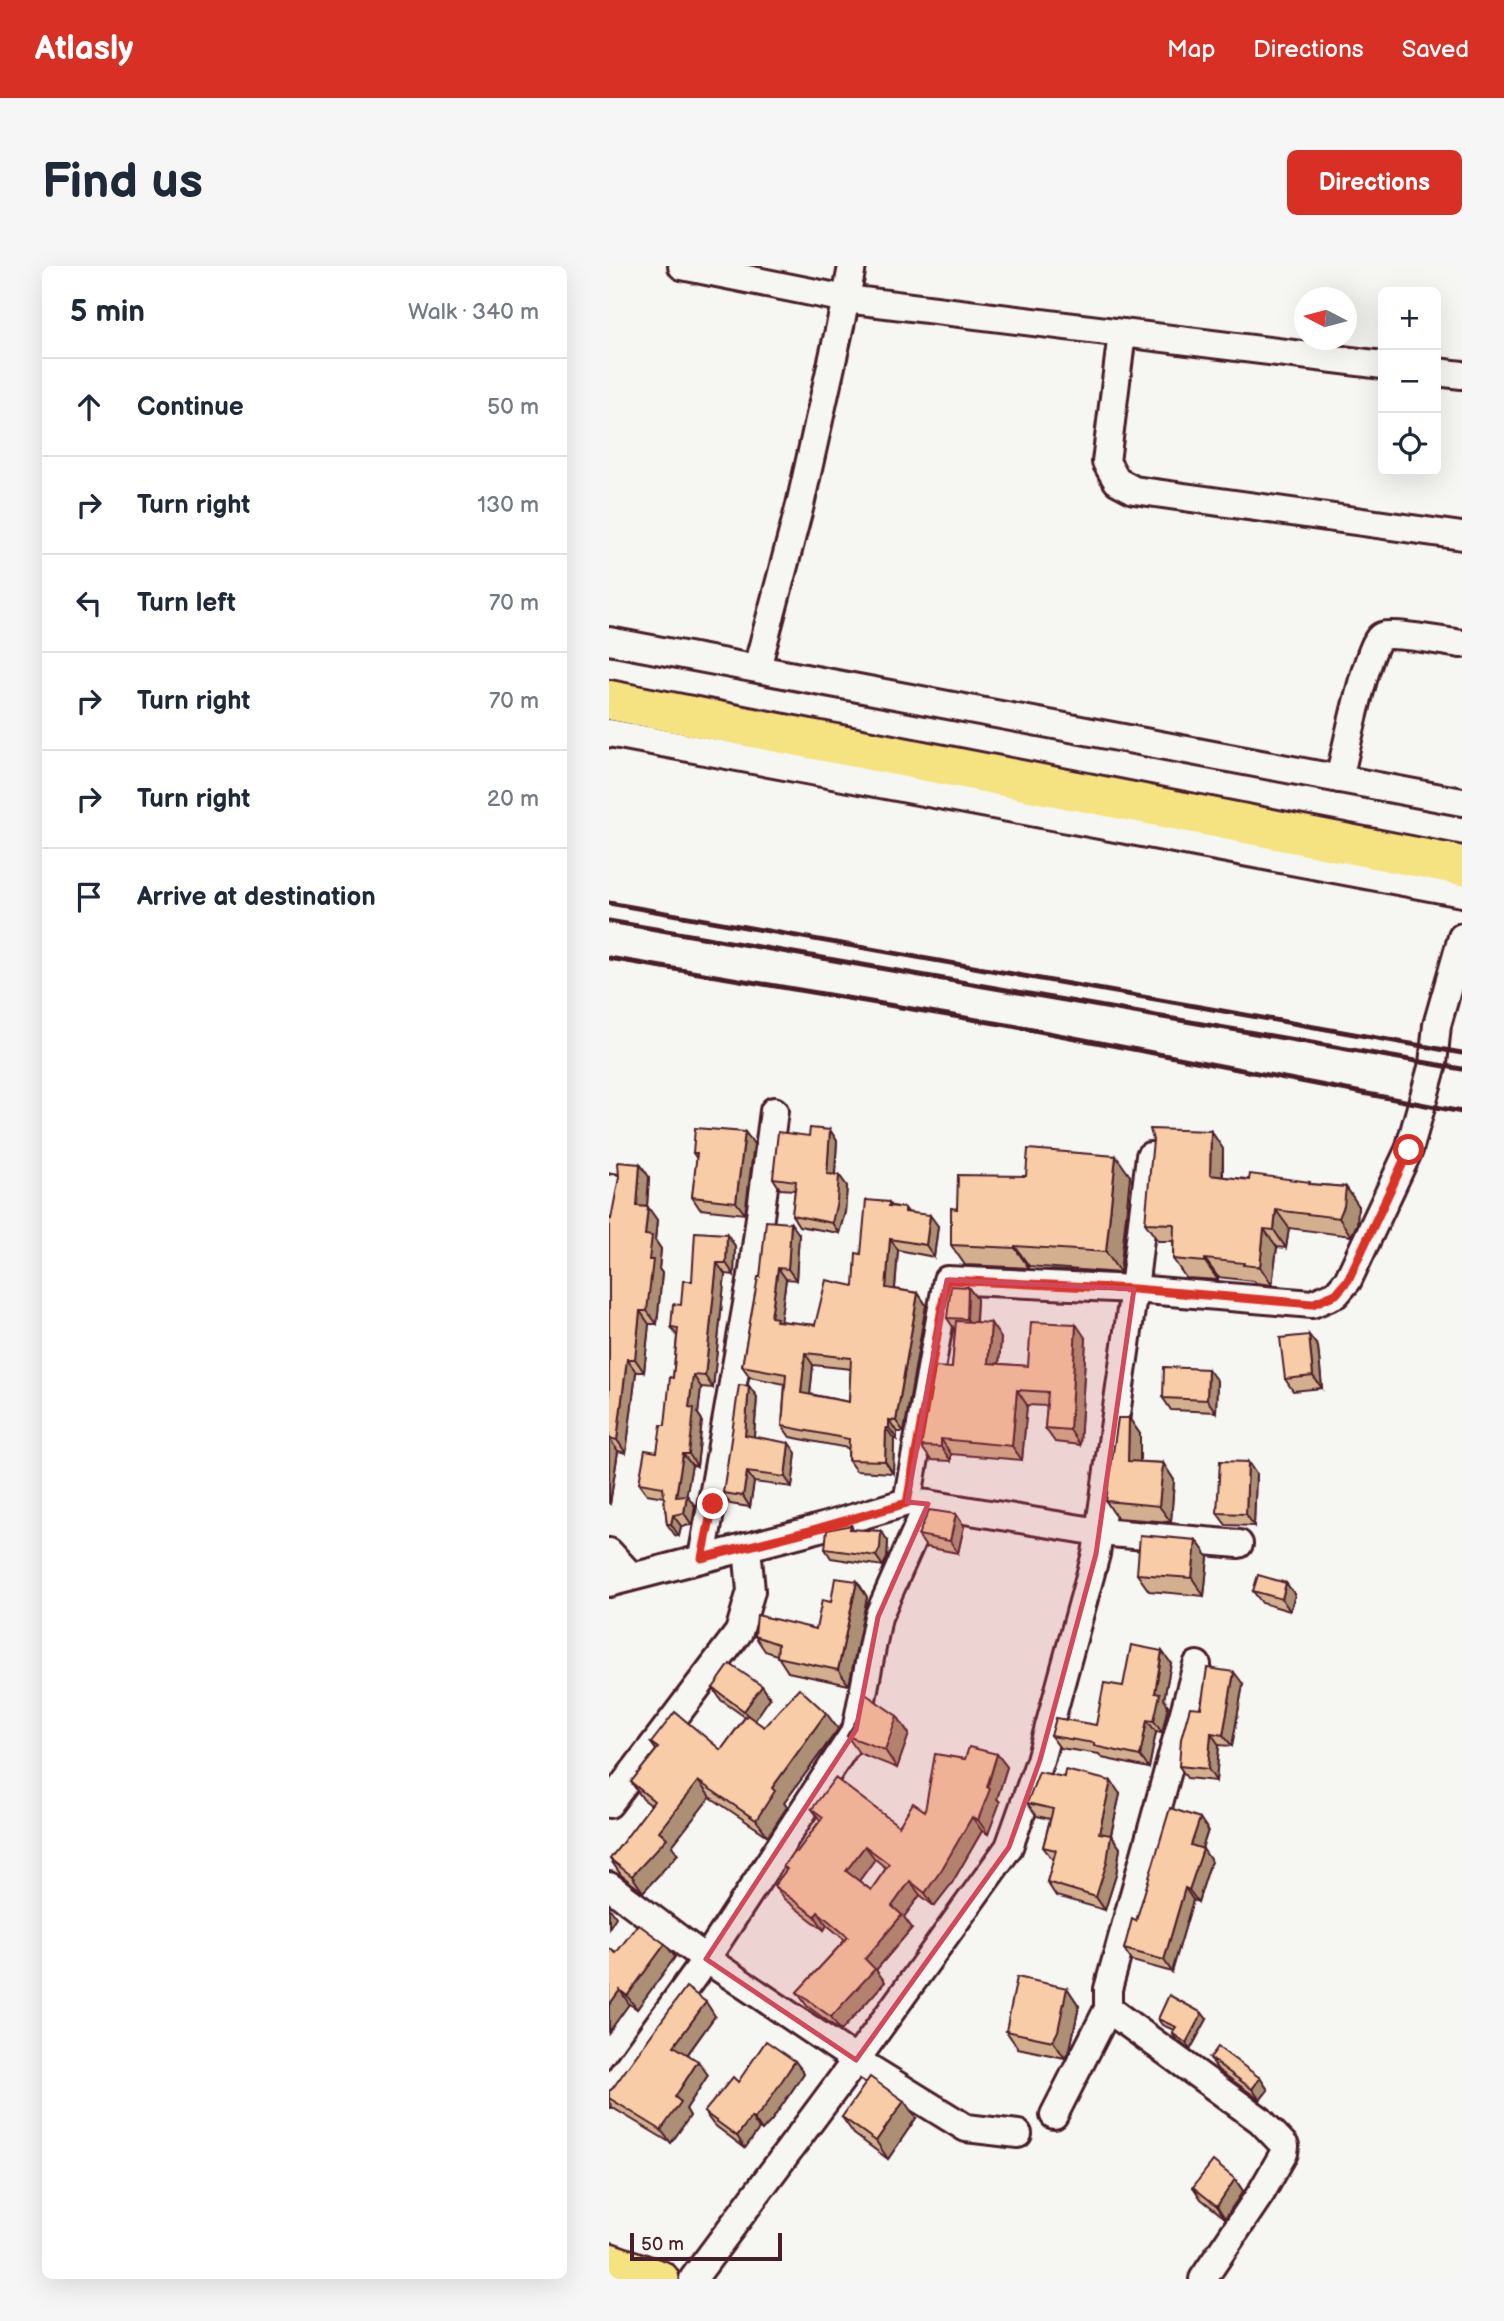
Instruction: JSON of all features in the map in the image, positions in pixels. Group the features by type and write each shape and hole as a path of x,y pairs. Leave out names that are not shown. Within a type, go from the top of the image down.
{"highway":[{"path":"609,675 1462,841"},
{"path":"609,700 1462,866"}],"main road":[{"path":"609,2261 661,2279"}],"street":[{"path":"757,668 800,505 852,266"},
{"path":"693,267 846,299 1378,364"},
{"path":"1122,333 1106,462 1117,481 1134,490 1462,536"},
{"path":"1441,373 1462,375"},
{"path":"1339,779 1365,670 1375,641 1381,636 1462,644"},
{"path":"609,641 1462,802"},
{"path":"609,733 1462,893"},
{"path":"609,2092 706,1959 856,1730 878,1617 917,1503 947,1280 1134,1289 1312,1304 1336,1294 1348,1280 1409,1150 1433,1064 1437,1025 1462,937"},
{"path":"702,1558 753,1270 774,1111"},
{"path":"693,2279 856,2060 1009,1847 1040,1760 1096,1554 1150,1156"},
{"path":"609,1215 613,1188"},
{"path":"609,1552 620,1580 917,1503 1099,1532 1239,1544"},
{"path":"609,1804 739,1632 751,1591 747,1547"},
{"path":"1054,2115 1108,2009 1108,1989 1197,1665"},
{"path":"609,1885 706,1959 856,2060 966,2128 1019,2134"},
{"path":"1108,2009 1260,2120 1285,2146 1284,2153 1261,2193 1203,2279"}],"highlighted area":[{"path":"947,1280 1134,1289 1096,1554 1040,1760 1009,1847 856,2060 706,1959 856,1730 878,1617 928,1504 907,1502"}],"building":[{"path":"695,1128 745,1132 736,1202 692,1197 697,1153 693,1153"},
{"path":"810,1128 830,1130 827,1174 839,1175 832,1223 792,1215 796,1181 773,1178 778,1132 809,1136"},
{"path":"1150,1129 1211,1131 1210,1175 1249,1180 1250,1174 1346,1187 1344,1206 1339,1218 1276,1210 1274,1230 1264,1229 1260,1267 1205,1259 1205,1262 1173,1259 1174,1224 1145,1223 1153,1140"},
{"path":"1028,1149 1116,1156 1106,1252 951,1245 951,1208 957,1209 958,1175 1026,1176"},
{"path":"618,1162 640,1164 637,1206 648,1207 645,1235 652,1236 649,1260 653,1260 647,1311 640,1311 635,1359 627,1359 617,1440 609,1438 609,1218 611,1219 619,1177"},
{"path":"866,1200 889,1202 889,1206 905,1208 905,1212 930,1215 926,1245 890,1239 886,1288 918,1293 896,1421 889,1420 889,1428 886,1428 885,1461 848,1460 849,1439 782,1426 786,1374 742,1366 760,1277 766,1221 791,1223 788,1269 778,1268 771,1317 777,1318 776,1321 815,1325 826,1280 854,1286 856,1253 861,1254","holes":["805,1353 851,1358 849,1402 801,1393"]},
{"path":"695,1232 727,1234 726,1263 717,1263 705,1376 693,1375 689,1407 694,1408 689,1454 683,1454 676,1496 687,1495 684,1513 673,1515 671,1524 667,1524 663,1487 639,1483 645,1450 657,1452 661,1425 665,1425 678,1328 671,1327 673,1304 681,1305 683,1281 692,1281"},
{"path":"951,1286 968,1287 967,1319 947,1318"},
{"path":"956,1321 991,1323 988,1363 1028,1366 1031,1322 1076,1324 1070,1430 1045,1428 1048,1392 1017,1390 1012,1446 941,1439 941,1447 921,1446 935,1367 952,1368"},
{"path":"1309,1335 1313,1376 1285,1379 1280,1338"},
{"path":"1164,1367 1208,1369 1207,1400 1163,1398"},
{"path":"739,1385 749,1386 745,1435 789,1443 785,1477 747,1472 743,1496 723,1493"},
{"path":"1118,1418 1129,1418 1128,1461 1163,1463 1159,1506 1106,1501"},
{"path":"1220,1461 1248,1462 1246,1514 1217,1513"},
{"path":"929,1510 956,1514 950,1541 918,1535"},
{"path":"851,1525 850,1529 881,1531 880,1548 876,1556 825,1549 827,1530"},
{"path":"1140,1535 1196,1540 1192,1578 1137,1574"},
{"path":"1258,1575 1286,1583 1282,1599 1253,1591"},
{"path":"835,1578 857,1581 838,1670 777,1657 778,1644 755,1636 757,1615 816,1629 822,1600 831,1602"},
{"path":"1131,1645 1162,1651 1155,1693 1160,1694 1154,1721 1147,1720 1140,1756 1094,1746 1094,1743 1051,1736 1056,1718 1096,1725 1104,1683 1123,1686"},
{"path":"730,1664 762,1686 744,1711 713,1688"},
{"path":"1207,1668 1234,1672 1223,1735 1211,1733 1208,1769 1179,1766 1181,1739 1190,1707 1201,1708"},
{"path":"799,1688 826,1713 772,1788 775,1791 756,1820 698,1781 659,1831 667,1838 632,1876 610,1859 654,1801 631,1782 658,1748 651,1743 675,1712 721,1750 747,1715 764,1727"},
{"path":"864,1693 897,1716 885,1750 847,1736 859,1716"},
{"path":"969,1747 997,1754 987,1787 990,1789 978,1820 972,1817 925,1893 910,1881 892,1906 902,1915 865,1959 875,1969 831,2017 797,1992 848,1937 818,1912 815,1916 774,1886 787,1869 783,1866 823,1817 812,1809 835,1778 899,1826 913,1803 925,1811 935,1754 965,1759","holes":["865,1846 889,1864 871,1890 846,1871"]},
{"path":"1065,1770 1111,1781 1099,1833 1111,1835 1107,1862 1096,1897 1047,1882 1056,1850 1043,1847 1053,1809 1027,1803 1039,1772 1064,1777"},
{"path":"1170,1808 1200,1818 1191,1845 1203,1849 1189,1890 1185,1888 1164,1960 1124,1949 1132,1919 1136,1921"},
{"path":"638,1924 665,1944 627,1996 620,1990 609,2005 609,1948 616,1953"},
{"path":"1017,1977 1067,1988 1058,2031 1053,2041 1006,2031"},
{"path":"686,1987 706,2002 674,2046 698,2061 675,2097 681,2102 661,2130 609,2098 609,2091"},
{"path":"1169,1995 1202,2013 1186,2043 1172,2033 1176,2027 1158,2019"},
{"path":"766,2041 795,2061 764,2108 754,2119 751,2117 737,2136 704,2112 733,2077 738,2082"},
{"path":"1218,2047 1260,2078 1252,2089 1210,2058"},
{"path":"870,2077 904,2101 876,2141 842,2117"},
{"path":"1213,2161 1235,2179 1217,2206 1193,2187"}],"railway":[{"path":"609,903 1462,1053"},
{"path":"609,921 1462,1069"},
{"path":"609,958 1007,1025 1462,1112"}],"route":[{"path":"713,1504 702,1558 907,1503 947,1280 1134,1289 1312,1304 1336,1294 1348,1280 1409,1150"}]}
